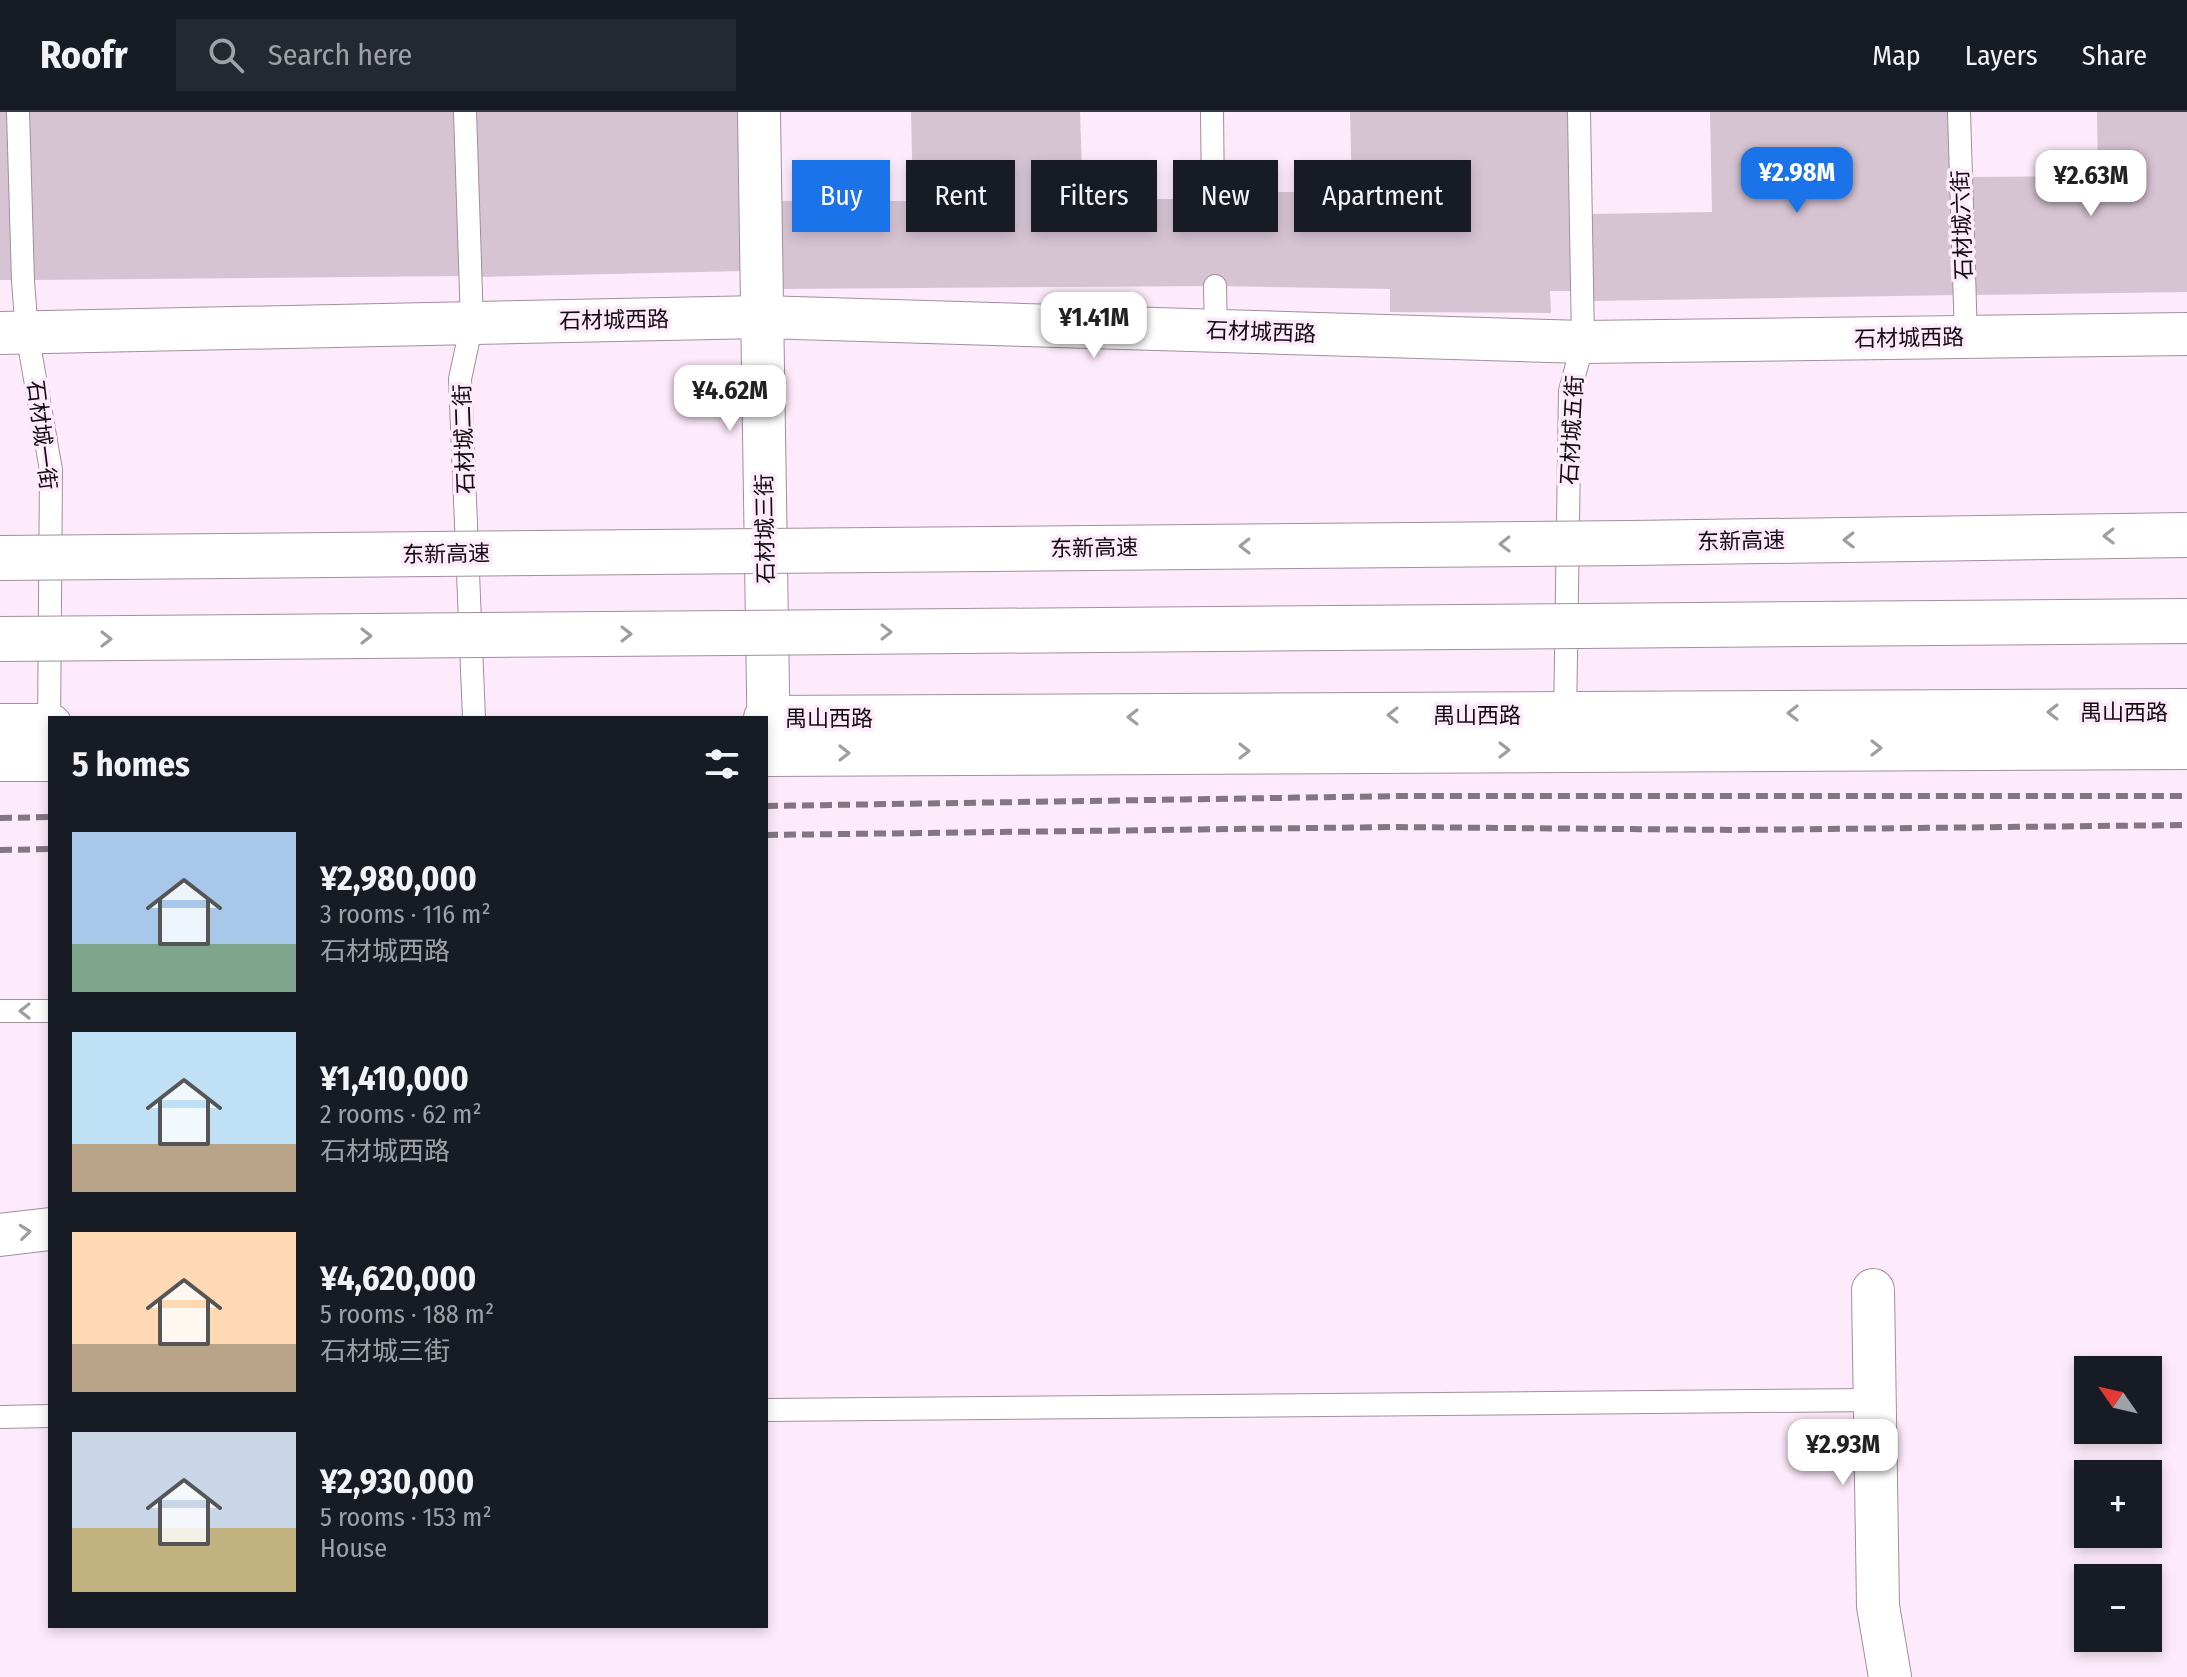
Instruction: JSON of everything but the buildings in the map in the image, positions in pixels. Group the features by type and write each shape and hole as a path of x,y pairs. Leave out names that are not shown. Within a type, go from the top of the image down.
{"main road":[{"name":"东新高速","path":"0,558 2187,535"},
{"path":"0,639 2187,621"},
{"name":"禺山西路","path":"768,736 1564,732 2187,711"},
{"path":"0,726 48,726"},
{"name":"禺山西路","path":"1564,732 2187,747"},
{"path":"0,759 48,759"}],"street":[{"name":"石材城三街","path":"759,112 768,716"},
{"name":"石材城西路","path":"14,333 761,317 1583,342 2187,334"},
{"path":"0,1235 48,1229"},
{"path":"1873,1290 1878,1606 1890,1677"}],"lane":[{"name":"石材城一街","path":"18,112 23,281 14,333 51,470 50,716"},
{"name":"石材城二街","path":"465,112 472,323 460,379 474,716"},
{"path":"1212,112 1213,160"},
{"name":"石材城五街","path":"1564,732 1570,391 1583,342 1579,112"},
{"name":"石材城六街","path":"1959,112 1966,338"},
{"path":"1215,286 1216,331"},
{"path":"0,1011 48,1011"},
{"path":"768,1410 1875,1400"},
{"path":"0,1417 48,1416"}],"railway":[{"path":"768,806 1403,796 2187,796"},
{"path":"0,818 48,817"},
{"path":"768,835 1392,827 1736,830 2187,825"},
{"path":"0,850 48,849"}]}
